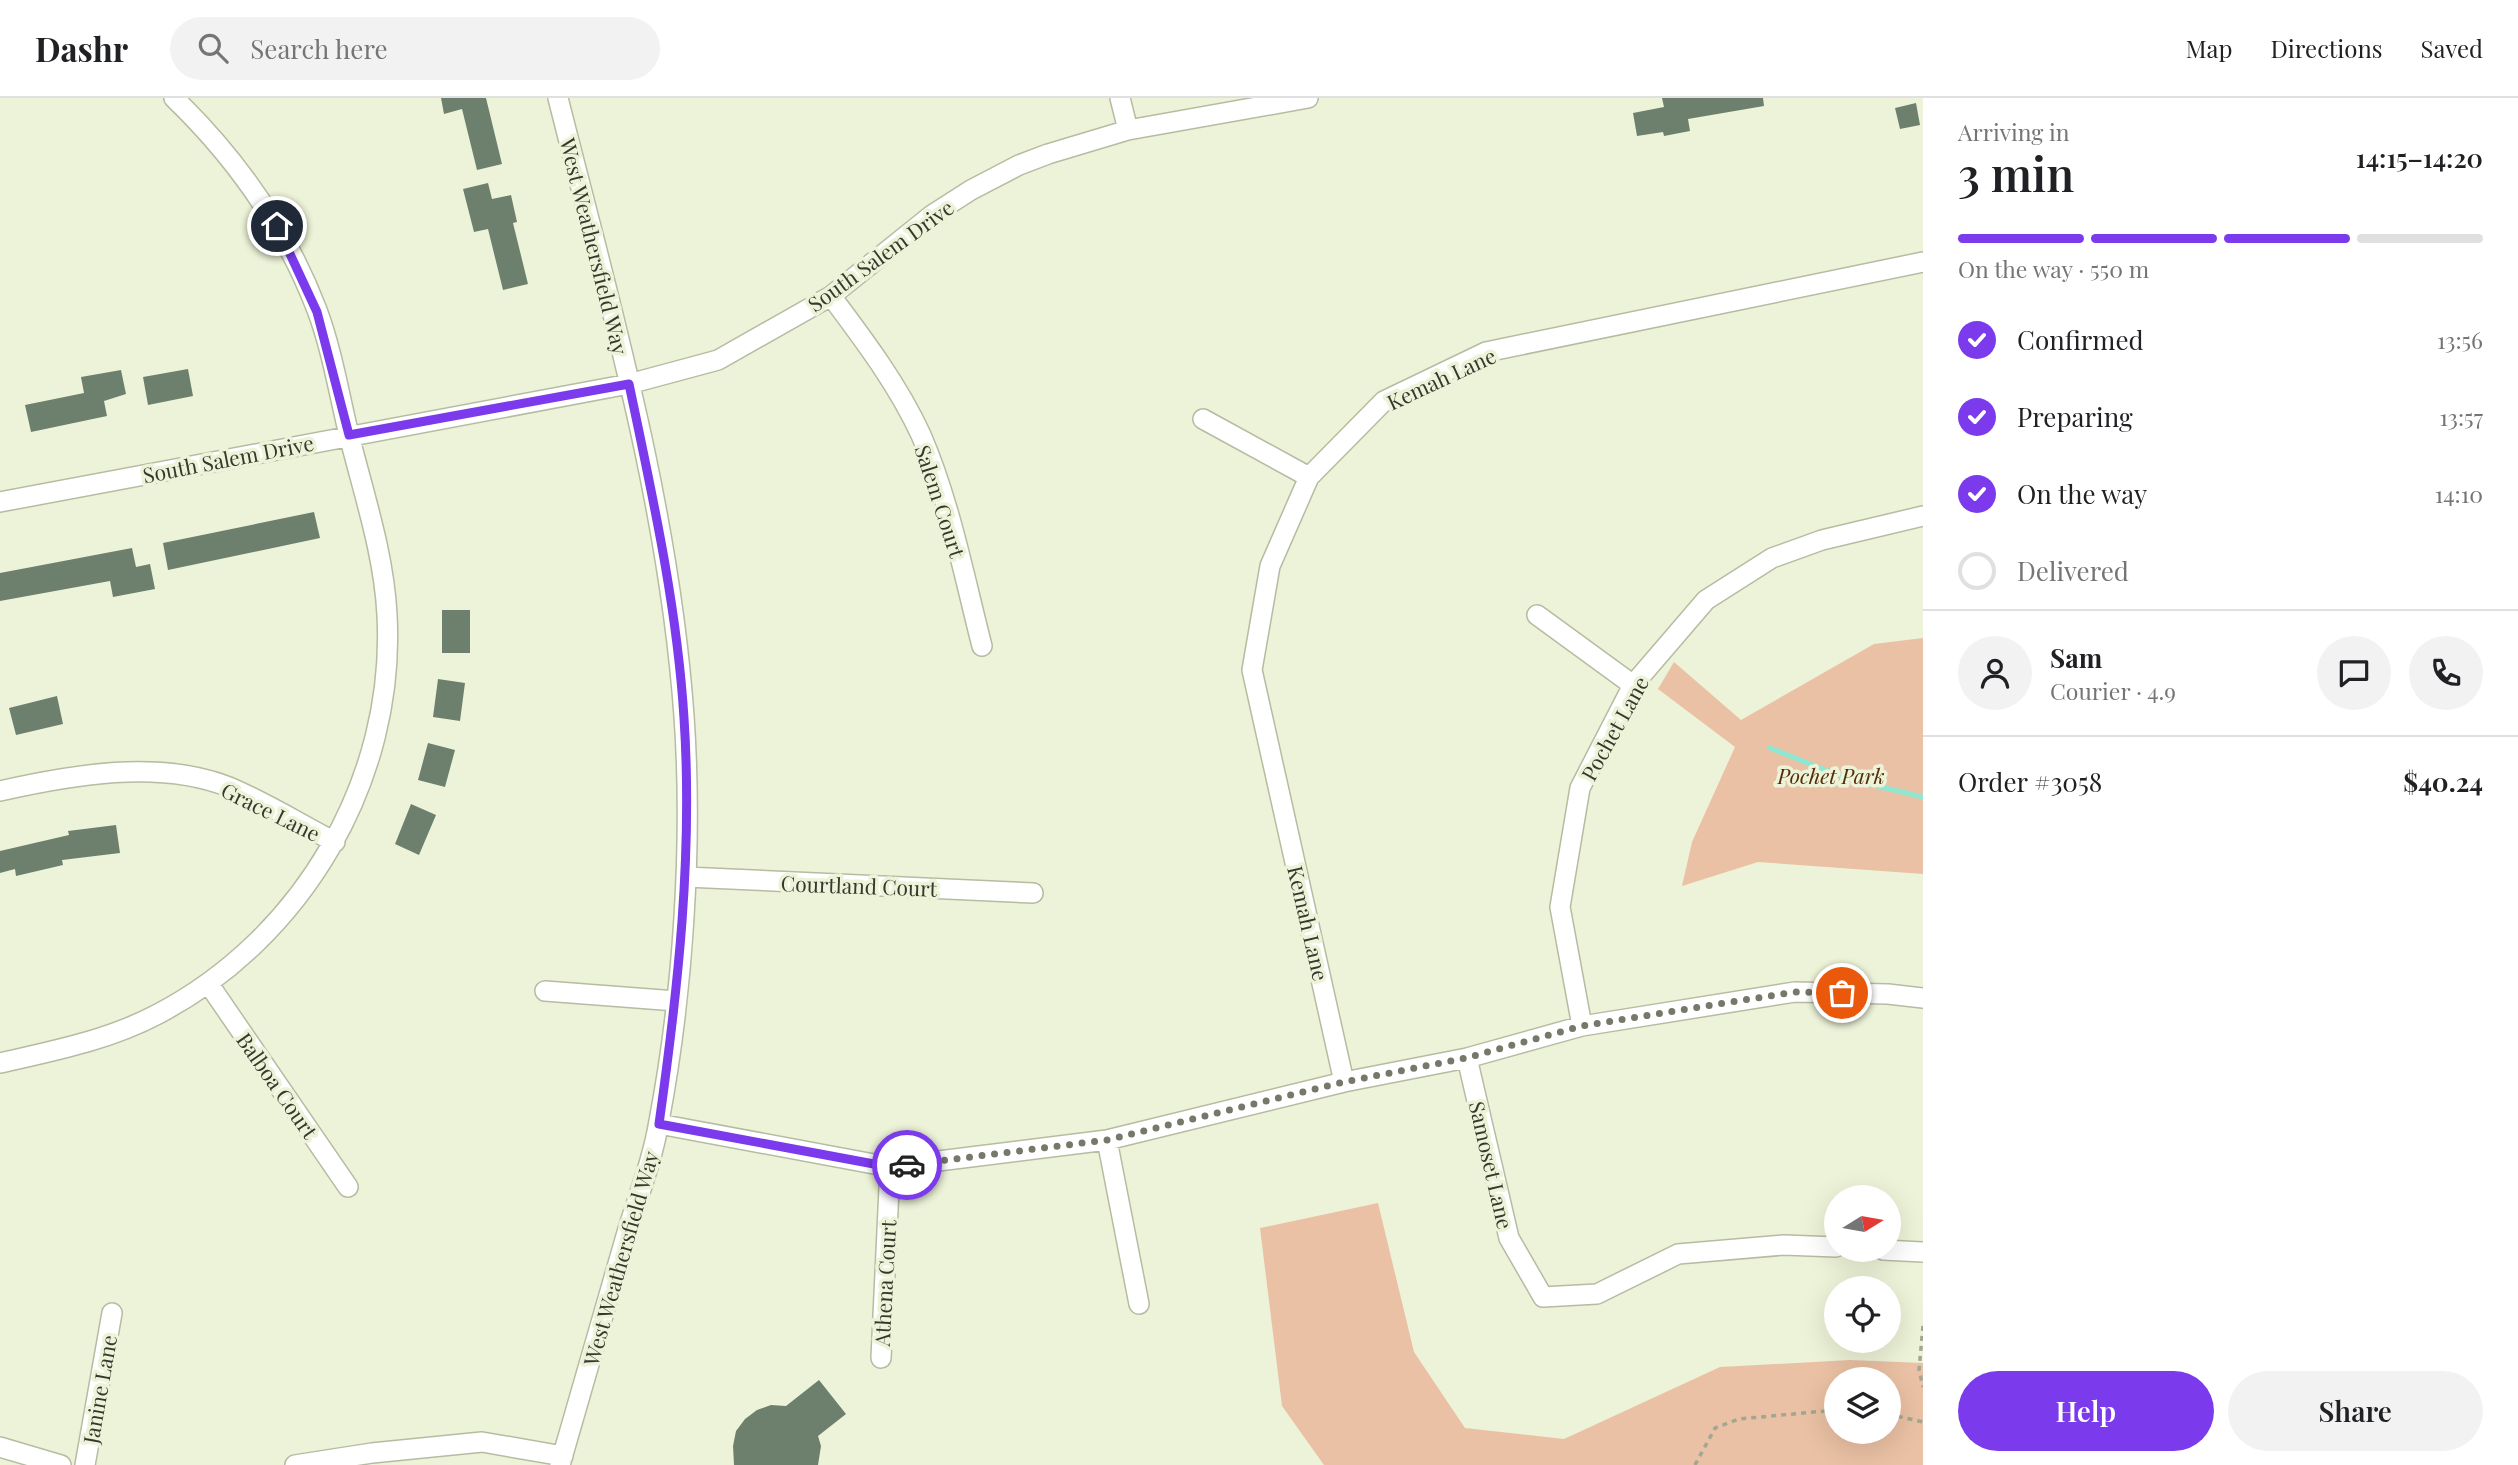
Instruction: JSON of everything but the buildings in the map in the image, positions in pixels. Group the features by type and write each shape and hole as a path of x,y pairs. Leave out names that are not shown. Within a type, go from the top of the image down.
{"street":[{"path":"0,1063 76,1046 158,1015 208,983 249,950 286,912 335,842 353,805 374,741 388,639 381,561 317,312 277,226 254,190 205,128 174,98"},
{"name":"West Weathersfield Way","path":"558,98 629,384 657,516 677,647 686,758 686,877 676,1001 659,1124 561,1460"},
{"path":"1120,98 1128,130"},
{"name":"South Salem Drive","path":"0,502 629,384 718,360 831,296 932,215 971,190 1019,165 1128,130 1308,98"},
{"name":"Kemah Lane","path":"1344,1082 1252,670 1270,566 1310,477 1384,401 1486,352 1923,262"},
{"name":"Salem Court","path":"831,296 876,357 920,434 941,489 982,646"},
{"path":"1203,419 1310,477"},
{"name":"Pochet Lane","path":"1582,1026 1560,907 1580,788 1633,685 1706,600 1772,558 1822,540 1923,516"},
{"path":"1537,615 1633,685"},
{"name":"Grace Lane","path":"0,791 95,773 146,772 192,778 228,787 335,842"},
{"name":"Courtland Court","path":"686,877 1033,892"},
{"name":"Balboa Court","path":"208,983 348,1186"},
{"path":"545,990 676,1001"},
{"path":"659,1124 890,1167 1107,1140 1344,1082 1466,1058 1582,1026 1794,992 1888,993 1923,998"},
{"name":"Samoset Lane","path":"1466,1058 1508,1238 1543,1297 1597,1294 1678,1254 1784,1245 1824,1247"},
{"path":"1107,1140 1139,1304"},
{"name":"Athena Court","path":"881,1358 890,1167"},
{"path":"1901,1250 1923,1251"},
{"name":"Janine Lane","path":"85,1465 112,1313"},
{"path":"295,1465 372,1453 482,1442 561,1460"},
{"path":"0,1447 61,1465"}],"path":[{"path":"1923,1326 1919,1370 1923,1387"},
{"path":"1695,1465 1715,1429 1739,1419 1824,1411"},
{"path":"1901,1417 1923,1422"}],"green space":[{"name":"Pochet Park","path":"1923,638 1923,874 1758,862 1682,886 1692,842 1735,747 1658,689 1674,662 1741,720 1874,644"},
{"path":"1378,1203 1414,1352 1465,1428 1564,1439 1720,1367 1850,1360 1923,1363 1923,1465 1324,1465 1282,1406 1260,1228"}],"waterway":[{"path":"1770,748 1848,779 1923,797"}],"way so far":[{"path":"907,1165 1107,1140 1344,1082 1466,1058 1582,1026 1794,992 1842,993"}],"route":[{"path":"277,226 317,312 349,435 629,384 657,516 674,624 686,758 686,877 676,1001 659,1124 890,1167 907,1165"}]}
